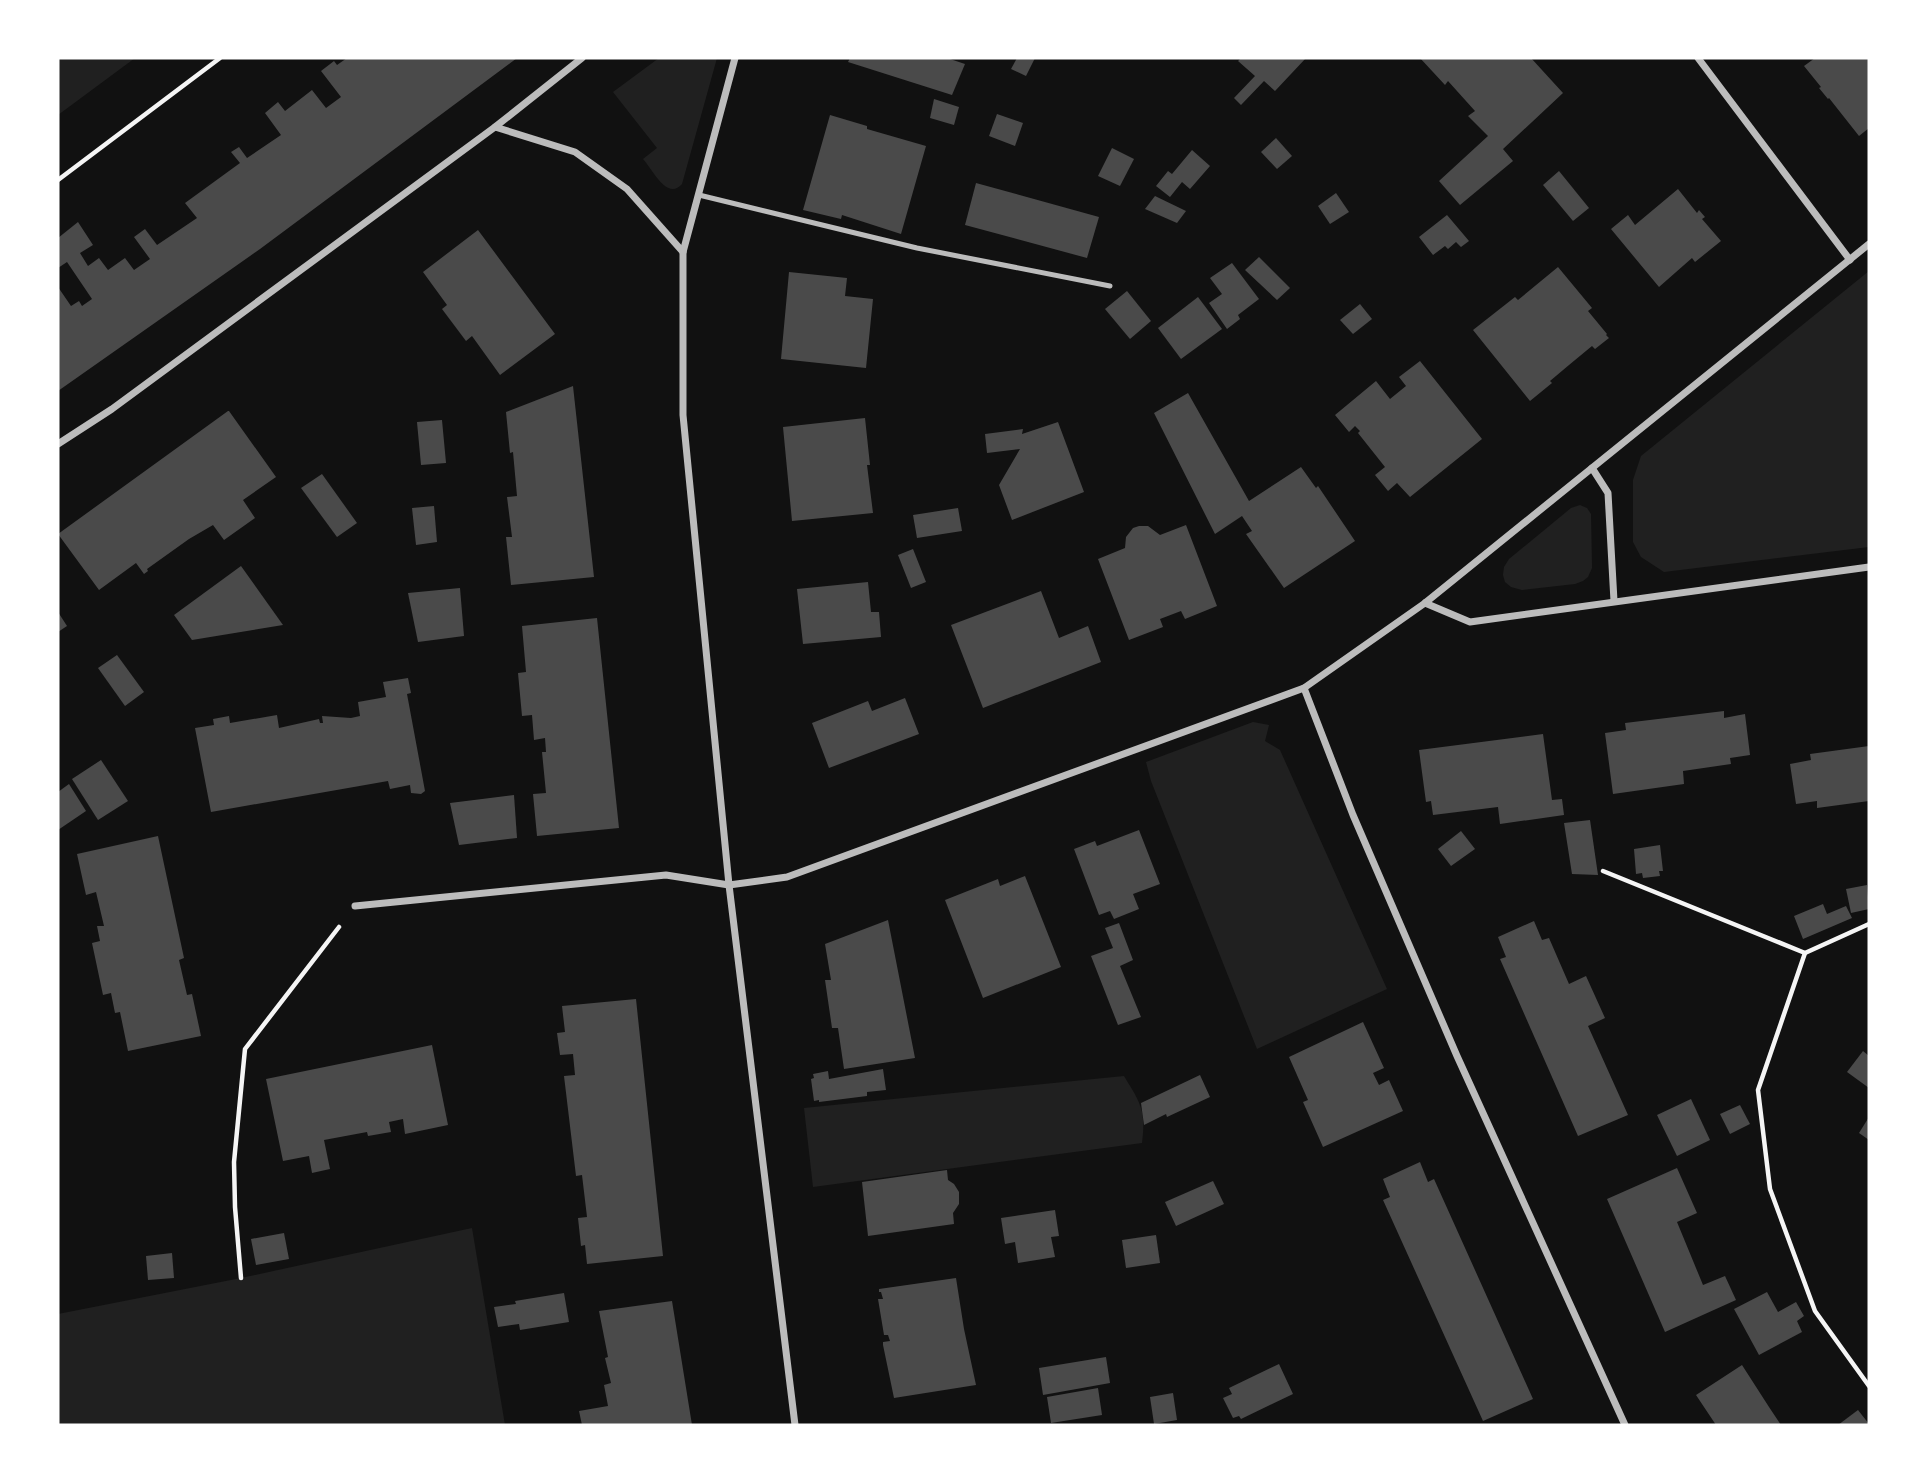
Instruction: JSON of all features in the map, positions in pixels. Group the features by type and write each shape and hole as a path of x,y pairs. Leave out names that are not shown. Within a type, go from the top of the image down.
{"street":[{"path":"58,444 113,409 495,127 582,58"},
{"path":"735,58 684,252 683,415 729,885 795,1425"},
{"path":"1698,58 1850,260"},
{"path":"495,127 575,152 627,189 684,252"},
{"path":"355,906 666,875 729,885 788,877 1304,688 1424,603 1869,244"},
{"path":"1592,468 1608,493 1614,601"},
{"path":"1424,603 1470,622 1869,567"},
{"path":"1304,688 1353,815 1457,1056 1625,1425"}],"lane":[{"path":"699,195 917,248 1110,286"}],"path":[{"path":"58,180 220,58"},
{"path":"1603,871 1805,953 1869,924"},
{"path":"241,1278 234,1162 245,1049 355,906"},
{"path":"1805,953 1758,1090 1770,1189 1815,1311 1869,1386"}],"shaded area":[{"path":"58,58 135,58 58,115"},
{"path":"659,58 717,58 682,184 671,189 661,182 643,159 657,148 613,92"},
{"path":"1869,271 1869,547 1664,572 1641,557 1633,542 1633,480 1641,456"},
{"path":"1580,505 1587,508 1591,514 1592,568 1588,577 1575,584 1522,590 1505,582 1504,567 1509,559 1571,508"},
{"path":"1253,722 1269,725 1265,741 1280,750 1387,989 1257,1049 1151,781 1146,762"},
{"path":"1124,1076 1143,1115 1142,1143 813,1187 804,1108"},
{"path":"472,1228 505,1425 58,1425 58,1314"}],"building":[{"path":"347,58 517,58 260,249 58,391 58,287 71,306 79,301 82,306 92,299 67,262 58,268 58,238 78,222 93,245 80,253 88,266 99,258 108,270 125,258 134,270 150,259 134,237 145,229 157,245 197,218 185,203 240,163 231,152 239,147 247,158 281,135 265,113 278,102 285,111 312,90 326,108 341,97 321,71 334,61 337,65"},
{"path":"850,58 947,58 965,64 952,95 848,62"},
{"path":"1017,58 1035,58 1026,76 1011,69"},
{"path":"1241,58 1306,58 1275,91 1264,81 1241,105 1234,98 1255,76 1238,61"},
{"path":"1420,58 1531,58 1563,93 1503,149 1513,161 1460,205 1439,181 1488,136 1468,116 1475,111 1448,81 1445,85"},
{"path":"1815,58 1869,58 1869,128 1859,136 1804,66"},
{"path":"934,99 959,107 954,125 930,118"},
{"path":"997,114 1023,123 1015,146 989,136"},
{"path":"830,115 926,146 901,234 842,215 841,219 803,210"},
{"path":"1276,138 1292,156 1277,169 1261,152"},
{"path":"1112,148 1134,159 1120,186 1098,176"},
{"path":"1192,150 1210,166 1190,189 1182,182 1170,197 1156,186 1168,171 1172,174"},
{"path":"1559,171 1589,208 1573,221 1543,185"},
{"path":"976,183 1099,217 1087,258 965,225"},
{"path":"1678,189 1697,213 1699,210 1705,217 1702,219 1721,241 1695,262 1692,258 1659,287 1611,229 1628,215 1635,225"},
{"path":"1336,193 1349,212 1330,224 1318,206"},
{"path":"1155,196 1186,211 1177,223 1145,209"},
{"path":"1447,215 1469,241 1461,247 1456,242 1448,249 1445,246 1433,255 1419,237"},
{"path":"478,230 555,334 500,375 472,336 466,341 442,309 447,305 423,272"},
{"path":"1259,257 1290,288 1277,300 1245,270"},
{"path":"1232,263 1259,299 1238,315 1240,319 1227,329 1209,303 1222,294 1210,278"},
{"path":"1558,267 1592,308 1588,311 1609,338 1595,349 1592,346 1530,401 1473,330 1515,297 1518,300"},
{"path":"789,272 847,278 845,296 873,299 866,368 781,359"},
{"path":"1127,291 1151,321 1130,339 1105,309"},
{"path":"1198,297 1222,329 1181,359 1158,328"},
{"path":"1360,304 1372,319 1353,334 1340,320"},
{"path":"1420,361 1482,439 1410,497 1397,483 1388,491 1375,475 1385,467 1358,433 1360,431 1355,426 1349,432 1335,415 1376,381 1390,399 1406,386 1399,377"},
{"path":"573,386 594,577 511,585 506,537 512,537 507,497 517,496 506,412"},
{"path":"1188,393 1249,501 1301,467 1316,488 1318,486 1355,541 1284,588 1246,534 1252,531 1242,516 1215,534 1154,413"},
{"path":"228,411 276,477 243,500 255,518 224,540 213,525 189,539 147,569 144,574 136,563 99,590 58,534"},
{"path":"865,418 873,513 792,521 783,427"},
{"path":"442,420 446,463 421,465 417,422"},
{"path":"1058,422 1084,492 1012,520 999,485 1020,449 987,453 985,434 1023,429 1022,434"},
{"path":"322,474 357,523 337,537 301,488"},
{"path":"434,506 437,542 416,545 412,508"},
{"path":"958,508 962,531 917,538 913,515"},
{"path":"1186,525 1217,606 1185,619 1181,611 1160,619 1163,627 1129,640 1098,559 1125,548 1126,537 1133,528 1148,526 1160,535"},
{"path":"913,549 926,582 911,588 898,555"},
{"path":"241,566 283,625 192,640 174,615"},
{"path":"868,582 871,612 879,612 881,637 803,644 797,589"},
{"path":"460,588 464,636 418,642 408,593"},
{"path":"1041,591 1059,638 1088,626 1101,662 983,708 951,625"},
{"path":"58,612 67,626 58,632"},
{"path":"597,618 619,828 537,836 533,794 546,793 542,752 546,752 545,738 534,740 532,715 522,716 518,673 526,672 522,626"},
{"path":"117,655 144,692 125,706 98,668"},
{"path":"408,678 411,693 407,694 425,791 421,794 411,793 410,785 390,789 388,781 211,812 195,728 214,725 213,719 229,716 230,723 277,715 279,728 319,719 320,723 323,723 322,716 360,716 358,702 386,697 383,682"},
{"path":"905,698 919,734 829,768 812,723 868,701 872,711"},
{"path":"1724,711 1724,718 1745,714 1750,755 1730,758 1731,764 1683,771 1684,784 1613,794 1605,733 1626,730 1625,723"},
{"path":"1543,734 1552,800 1562,799 1564,815 1500,824 1498,807 1433,815 1431,801 1426,802 1419,750"},
{"path":"1869,746 1869,801 1817,808 1817,801 1796,804 1790,764 1811,760 1810,754"},
{"path":"101,760 128,801 98,820 72,779"},
{"path":"69,784 86,811 58,830 58,792"},
{"path":"514,795 517,838 459,845 450,803"},
{"path":"1590,820 1598,875 1572,874 1564,823"},
{"path":"1139,830 1160,884 1133,894 1139,909 1114,919 1110,911 1099,915 1074,849 1095,841 1097,846"},
{"path":"1461,831 1475,849 1451,866 1438,849"},
{"path":"158,836 184,958 179,960 187,995 192,994 201,1036 128,1051 120,1012 115,1013 111,993 103,995 92,943 100,941 97,926 104,926 96,892 86,895 77,854"},
{"path":"1660,845 1663,871 1659,871 1660,876 1643,878 1642,873 1636,874 1634,849"},
{"path":"1025,876 1061,967 983,998 945,900 998,879 1000,886"},
{"path":"1867,885 1869,909 1851,913 1846,889"},
{"path":"1823,904 1827,914 1846,906 1852,918 1803,939 1794,916"},
{"path":"888,920 915,1058 844,1069 838,1028 832,1028 825,980 831,980 825,944"},
{"path":"1534,921 1542,940 1549,938 1569,984 1586,976 1605,1018 1588,1026 1628,1115 1578,1136 1500,959 1506,957 1498,937"},
{"path":"1119,923 1133,960 1120,966 1141,1017 1118,1025 1091,956 1113,948 1105,928"},
{"path":"636,999 663,1256 587,1264 585,1245 581,1246 578,1218 587,1217 582,1175 576,1176 564,1076 575,1075 573,1054 560,1055 557,1033 565,1032 562,1006"},
{"path":"1363,1022 1384,1068 1373,1073 1379,1085 1389,1080 1403,1111 1323,1147 1303,1102 1308,1100 1289,1057"},
{"path":"432,1045 448,1125 405,1134 403,1119 389,1122 391,1132 368,1136 367,1132 324,1140 330,1169 312,1173 309,1156 283,1161 266,1079"},
{"path":"1863,1051 1869,1056 1869,1088 1847,1072"},
{"path":"883,1069 886,1090 867,1092 867,1096 814,1101 811,1079 814,1078 813,1074 828,1071 829,1079"},
{"path":"1200,1075 1210,1097 1144,1125 1141,1103"},
{"path":"1691,1099 1710,1140 1677,1156 1657,1115"},
{"path":"1740,1105 1750,1124 1730,1134 1720,1114"},
{"path":"1869,1117 1869,1140 1859,1133"},
{"path":"1420,1162 1428,1182 1434,1179 1533,1399 1483,1421 1383,1200 1390,1197 1383,1179"},
{"path":"1677,1168 1697,1213 1677,1222 1703,1285 1725,1276 1736,1300 1665,1332 1607,1199"},
{"path":"947,1170 948,1180 959,1192 959,1204 953,1213 954,1224 868,1236 862,1182"},
{"path":"1213,1181 1224,1204 1176,1226 1165,1202"},
{"path":"1055,1210 1059,1236 1051,1237 1055,1257 1018,1263 1015,1242 1005,1244 1001,1218"},
{"path":"284,1233 289,1259 256,1265 251,1239"},
{"path":"1156,1235 1160,1263 1126,1268 1122,1240"},
{"path":"172,1253 174,1278 148,1280 146,1256"},
{"path":"956,1278 976,1385 894,1398 883,1345 883,1342 890,1341 888,1335 884,1335 878,1299 883,1299 879,1289"},
{"path":"1767,1292 1778,1312 1796,1302 1804,1316 1797,1321 1802,1332 1759,1355 1734,1309"},
{"path":"564,1293 569,1322 520,1330 519,1324 498,1327 494,1307"},
{"path":"672,1301 692,1425 582,1425 579,1411 608,1406 604,1385 611,1383 599,1311"},
{"path":"1106,1357 1110,1383 1043,1395 1039,1368"},
{"path":"1279,1364 1293,1394 1241,1419 1239,1416 1233,1418 1223,1398 1232,1394 1229,1388"},
{"path":"1742,1365 1781,1425 1716,1425 1696,1395"},
{"path":"1098,1388 1102,1415 1051,1423 1047,1397"},
{"path":"1173,1393 1177,1420 1154,1424 1150,1397"},
{"path":"1858,1410 1869,1424 1838,1425"}]}
